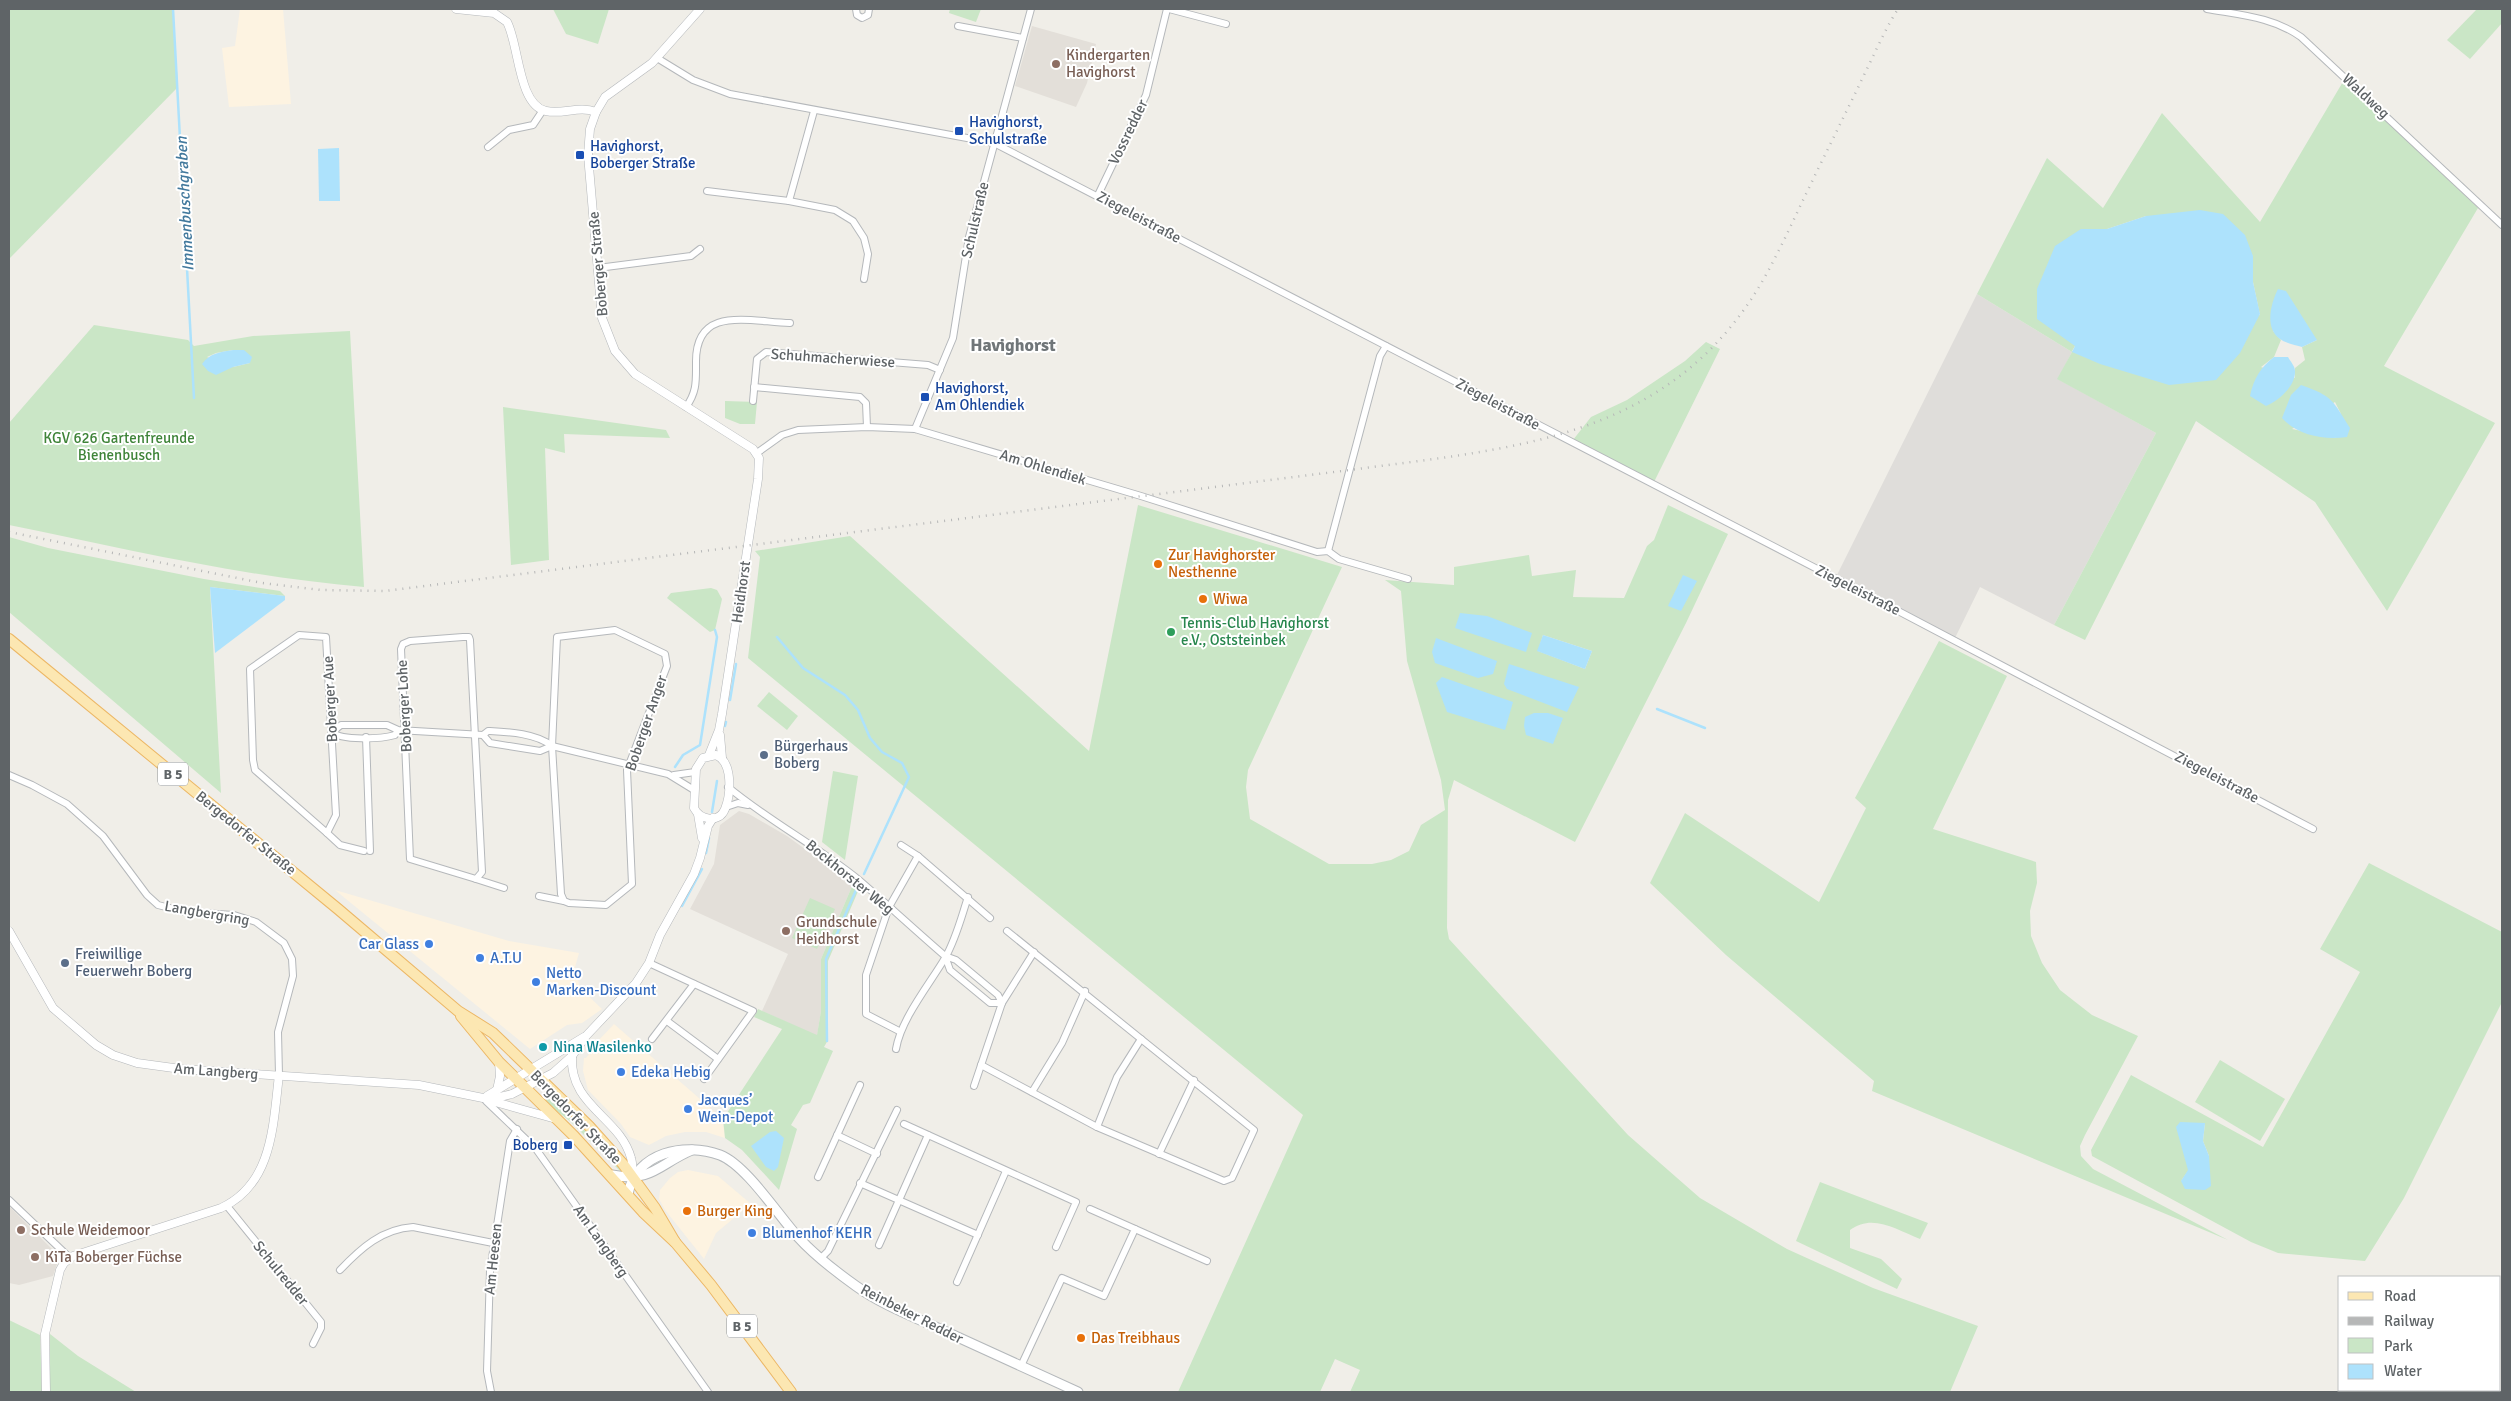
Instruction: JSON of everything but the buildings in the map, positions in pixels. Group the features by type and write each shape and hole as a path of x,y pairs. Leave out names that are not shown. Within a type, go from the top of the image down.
{"main road":[{"name":"Bergedorfer Straße","path":"9,639 338,909 458,1011 493,1033 589,1126 633,1177 675,1242"},
{"name":"Bergedorfer Straße","path":"458,1011 499,1062 612,1175 644,1212 675,1242 711,1285 792,1392"},
{"name":"Reinbeker Redder","path":"612,1175 633,1177 647,1175 686,1153 699,1150 722,1156 733,1163 798,1238 820,1259 874,1297 1078,1392"},
{"path":"628,1194 633,1177"}],"street":[{"path":"456,9 494,13 507,22 526,90 532,101 543,110 554,112 584,109 596,112"},
{"name":"Boberger Straße","path":"700,9 657,58 609,93 596,112 590,129 588,155 604,324 616,351 635,374 757,453"},
{"path":"856,9 856,15 862,18 868,15 868,9"},
{"name":"Schulstraße","path":"915,429 953,338 969,237 1031,9"},
{"path":"1168,9 1226,24"},
{"name":"Vossredder","path":"1098,195 1146,95 1168,9"},
{"name":"Waldweg","path":"2207,9 2269,20 2286,27 2301,37 2502,225"},
{"path":"958,26 1023,38"},
{"name":"Ziegeleistraße","path":"657,58 693,80 730,94 994,143 1098,195 1883,603 2313,829"},
{"path":"488,147 509,130 533,125 543,110"},
{"path":"789,201 814,111"},
{"path":"707,192 789,201 835,210 852,221 864,238 868,254 864,279"},
{"path":"598,268 691,256 700,249"},
{"name":"Schuhmacherwiese","path":"686,407 696,387 696,348 699,338 708,326 724,320 790,323"},
{"path":"1328,550 1380,356 1386,346"},
{"name":"Schuhmacherwiese","path":"753,401 757,359 766,352 928,365 940,370"},
{"path":"754,387 860,397 866,406 867,427"},
{"name":"Am Ohlendiek","path":"757,453 777,438 792,431 867,427 915,429 1142,496 1316,552 1328,550 1340,559 1408,579"},
{"name":"Heidhorst","path":"695,772 699,761 709,755 719,730 759,470 757,453"},
{"name":"Boberger Anger","path":"539,896 564,901 598,906 606,905 632,884 627,770 667,666 665,654 615,630 557,637 552,746 561,894 564,901"},
{"name":"Boberger Aue","path":"327,833 336,815 326,637 299,635 250,669 252,760 255,770 327,833 340,844 367,851 366,737"},
{"name":"Boberger Lohe","path":"476,879 482,872 480,735 470,640 463,637 410,641 403,644 401,649 410,860 504,888"},
{"path":"398,730 395,736 386,738 339,738 332,732 336,726 348,724 387,725 398,730 480,735 488,731 544,740 552,746 629,763 668,774 680,775 695,772 693,804 698,814 703,843"},
{"name":"Heidhorst","path":"719,730 722,758 729,768 726,807"},
{"path":"480,735 490,743 540,751 552,746"},
{"path":"709,755 722,758"},
{"path":"668,774 694,790"},
{"name":"Langbergring","path":"9,775 67,804 103,836 146,895 158,905 185,912 234,915 256,922 284,944 292,958 293,976 278,1032 279,1076"},
{"name":"Bockhorster Weg","path":"728,787 749,806 786,827 844,869 946,956 956,960 991,989 998,995 1002,1003"},
{"path":"525,1087 553,1073 572,1056 586,1036 636,983 649,963 660,935 694,874 708,824 713,818 721,814 726,807 738,803 749,806"},
{"path":"698,814 705,818 713,818"},
{"path":"901,845 918,856 968,897 990,918"},
{"path":"899,1031 866,1014 866,975 889,907 918,856"},
{"path":"896,1048 899,1031 946,956 955,938 968,897"},
{"name":"Am Langberg","path":"9,931 52,1008 86,1039 113,1055 153,1066 419,1085 484,1098 512,1094 525,1087"},
{"path":"981,1065 1096,1127 1224,1181 1232,1178 1254,1130 1007,931"},
{"path":"974,1086 1002,1003 1034,952"},
{"name":"Bockhorster Weg","path":"946,956 950,970 990,1002 1002,1003"},
{"path":"649,963 752,1011 704,1079"},
{"path":"652,1039 694,984"},
{"path":"1032,1092 1062,1043 1085,992"},
{"path":"667,1021 718,1059"},
{"path":"484,1098 586,1036"},
{"path":"1096,1127 1117,1077 1141,1039"},
{"path":"572,1056 573,1070 580,1092 622,1139 632,1158 633,1177"},
{"path":"497,1090 500,1076 499,1062"},
{"path":"46,1392 45,1334 60,1270 70,1258 227,1206 239,1199 250,1188 266,1158 271,1140 279,1076"},
{"path":"1158,1154 1194,1080"},
{"path":"818,1176 860,1085"},
{"path":"484,1098 557,1119"},
{"name":"Am Langberg","path":"484,1098 536,1150 708,1392"},
{"path":"820,1259 828,1251 897,1110"},
{"path":"904,1124 1076,1202 1056,1246"},
{"name":"Am Heesen","path":"491,1392 487,1371 487,1341 493,1243 510,1141 517,1129"},
{"path":"837,1135 877,1154"},
{"path":"879,1244 928,1135"},
{"path":"957,1282 1006,1171"},
{"path":"860,1183 978,1235"},
{"path":"9,1200 70,1258"},
{"name":"Schulredder","path":"227,1206 321,1322 321,1328 313,1344"},
{"path":"1090,1209 1207,1261"},
{"path":"340,1270 370,1242 383,1234 400,1228 413,1227 493,1243"},
{"path":"1021,1366 1062,1278 1104,1296 1135,1229"}],"shaded area":[{"path":"240,9 283,9 291,104 229,107 222,48 235,46"},
{"name":"Kindergarten Havighorst","path":"1032,26 1096,44 1087,83 1076,107 1015,86"},
{"path":"1977,294 2072,352 2058,379 2156,433 2054,625 1980,587 1955,638 1837,575"},
{"name":"Grundschule Heidhorst","path":"739,811 749,814 787,836 853,884 821,959 821,1011 817,1036 762,1011 788,954 690,909 714,864 720,825"},
{"path":"335,890 509,941 579,953 575,967 580,988 602,1009 582,1023 567,1025 530,1049"},
{"path":"614,1024 723,1119 725,1138 706,1132 685,1132 666,1136 649,1145 630,1137 621,1124 588,1090 583,1071 584,1058"},
{"path":"688,1170 718,1176 751,1204 716,1233 704,1259 665,1210 659,1199 660,1190 670,1178 678,1172"},
{"name":"Schule Weidemoor","path":"9,1206 57,1254 58,1261 53,1276 19,1285 9,1283"}],"green space":[{"path":"9,9 173,9 178,87 9,259"},
{"path":"553,9 609,9 598,44 566,34"},
{"path":"950,9 981,9 976,22 949,13"},
{"path":"2477,9 2502,9 2502,23 2470,59 2447,40"},
{"path":"2344,80 2478,208 2384,366 2495,423 2387,611 2315,502 2196,421 2085,640 2054,625 2156,433 2057,379 2072,352 1977,294 2047,158 2103,208 2162,113 2260,222","holes":["2146,216 2253,256 2253,282 2260,315 2072,351 2075,346 2081,229 2107,229","2273,331 2317,340 2302,347 2305,360 2295,368 2295,378 2261,367 2274,357 2281,340","2335,402 2341,414 2336,438 2292,429"]},
{"name":"KGV 626 Gartenfreunde Bienenbusch","path":"94,325 188,340 194,346 253,336 350,331 364,587 230,569 141,553 9,525 9,423","holes":["233,350 250,363 233,367 207,357 216,353"]},
{"path":"1706,342 1720,349 1654,482 1573,440 1591,417 1627,400 1685,361"},
{"path":"725,401 757,402 755,424 740,424 725,418"},
{"path":"503,407 666,430 670,438 564,434 565,453 545,448 549,560 511,565"},
{"path":"1138,505 1342,567 1248,770 1246,787 1250,819 1329,864 1372,864 1391,860 1409,851 1421,825 1445,810 1441,780 1407,661 1401,591 1385,580 1454,585 1454,567 1529,555 1532,576 1576,570 1573,597 1624,598 1647,546 1654,540 1668,505 1728,534 1686,623 1575,842 1454,780 1448,800 1447,928 1449,939 1628,1135 1700,1198 1787,1249 1873,1288 1978,1326 1950,1392 1350,1392 1360,1370 1335,1359 1320,1392 1178,1392 1303,1115 748,658 760,557 755,551 850,536 1089,751","holes":["1543,635 1592,651 1585,669 1538,651"]},
{"path":"9,537 48,548 204,579 280,591 285,596 210,587 221,793 9,612"},
{"path":"711,588 717,590 722,599 715,630 710,632 667,598 671,593"},
{"path":"1939,641 2007,676 1933,829 2036,862 2037,883 2030,911 2031,936 2042,963 2060,990 2092,1015 2138,1036 2085,1135 2080,1146 2081,1156 2093,1169 2228,1240 1872,1091 1874,1081 1726,955 1650,883 1685,813 1819,902 1866,808 1855,798"},
{"path":"769,692 798,716 787,730 757,706"},
{"path":"833,771 858,776 845,860 822,842"},
{"path":"2369,863 2502,932 2502,1002 2404,1198 2365,1261 2278,1253 2251,1242 2092,1156 2091,1150 2131,1075 2263,1147 2360,972 2320,949","holes":["2205,1123 2203,1141 2209,1156 2181,1181 2188,1171"]},
{"path":"853,884 859,889 828,961 828,1040 824,1047 833,1051 810,1103 803,1105 791,1125 797,1129 779,1190 742,1150 725,1138 723,1119 782,1029 754,1017 758,1009 817,1035 821,1011 821,959"},
{"path":"810,898 835,909 817,949 792,938"},
{"path":"2220,1060 2285,1099 2260,1141 2195,1102"},
{"path":"548,1098 594,1138 622,1170 620,1171 571,1122 544,1101"},
{"path":"1820,1182 1928,1223 1920,1239 1876,1223 1859,1225 1850,1230 1850,1248 1881,1259 1902,1279 1897,1289 1796,1241"},
{"path":"9,1320 40,1335 42,1392 9,1392"},
{"path":"50,1334 78,1356 136,1392 49,1392"}],"water":[{"path":"339,148 340,201 319,201 318,149"},
{"path":"2200,210 2223,214 2245,235 2253,256 2253,282 2260,314 2240,353 2216,380 2169,385 2100,364 2072,352 2075,346 2037,319 2037,289 2055,246 2081,229 2107,229 2146,216"},
{"path":"2278,289 2286,291 2317,340 2302,347 2285,342 2275,334 2270,322 2270,315"},
{"path":"233,350 244,350 252,357 250,363 233,367 216,375 208,371 202,364 212,355"},
{"path":"2274,357 2288,357 2294,367 2295,377 2293,382 2276,401 2266,406 2250,396 2258,374"},
{"path":"2301,385 2326,396 2335,405 2350,428 2347,437 2329,438 2304,433 2288,424 2282,418 2291,395"},
{"path":"1683,575 1697,581 1681,611 1668,606"},
{"path":"210,587 285,596 285,600 215,653"},
{"path":"1460,613 1487,616 1532,633 1526,652 1455,628"},
{"path":"1543,635 1592,651 1585,669 1537,651"},
{"path":"1436,638 1497,661 1493,674 1478,678 1435,663 1432,652"},
{"path":"1509,664 1579,687 1567,712 1507,689 1504,684"},
{"path":"1442,677 1513,702 1505,730 1447,712 1436,683"},
{"path":"1534,713 1548,713 1563,718 1553,744 1526,735 1525,717"},
{"path":"2180,1122 2205,1123 2203,1141 2209,1156 2211,1186 2205,1190 2185,1189 2181,1181 2188,1170 2176,1127"},
{"path":"776,1131 784,1138 778,1167 774,1171 766,1167 751,1146 770,1132"}],"waterway":[{"name":"Immenbuschgraben","path":"173,9 194,398"},
{"path":"675,767 683,755 700,745 717,637 715,630"},
{"path":"777,637 803,668 845,695 858,710 870,738 882,752 902,763 909,777 864,874"},
{"path":"730,700 736,664"},
{"path":"1657,709 1705,728"},
{"path":"725,726 726,722"},
{"path":"712,812 717,781"},
{"path":"706,853 709,838"},
{"path":"682,906 702,869"},
{"path":"827,1041 826,959 856,890"}],"railway":[{"path":"9,532 262,583 321,590 385,591 1464,455 1520,444 1573,430 1624,410 1671,383 1714,346 1752,298 1767,273 1880,41 1898,9"}],"place":[{"name":"Kindergarten Havighorst","path":"1056,64"},
{"name":"Havighorst, Schulstraße","path":"959,131"},
{"name":"Havighorst, Boberger Straße","path":"580,155"},
{"name":"Havighorst, Am Ohlendiek","path":"925,397"},
{"name":"Zur Havighorster Nesthenne","path":"1158,564"},
{"name":"Wiwa","path":"1203,599"},
{"name":"Tennis-Club Havighorst e.V., Oststeinbek","path":"1171,632"},
{"name":"Bürgerhaus Boberg","path":"764,755"},
{"name":"Grundschule Heidhorst","path":"786,931"},
{"name":"Car Glass","path":"429,944"},
{"name":"A.T.U","path":"480,958"},
{"name":"Freiwillige Feuerwehr Boberg","path":"65,963"},
{"name":"Netto Marken-Discount","path":"536,982"},
{"name":"Nina Wasilenko","path":"543,1047"},
{"name":"Edeka Hebig","path":"621,1072"},
{"name":"Jacques’ Wein-Depot","path":"688,1109"},
{"name":"Boberg","path":"568,1145"},
{"name":"Burger King","path":"687,1211"},
{"name":"Schule Weidemoor","path":"21,1230"},
{"name":"Blumenhof KEHR","path":"752,1233"},
{"name":"KiTa Boberger Füchse","path":"35,1257"},
{"name":"Das Treibhaus","path":"1081,1338"}],"district":[{"name":"Havighorst","path":"1013,345"}]}
